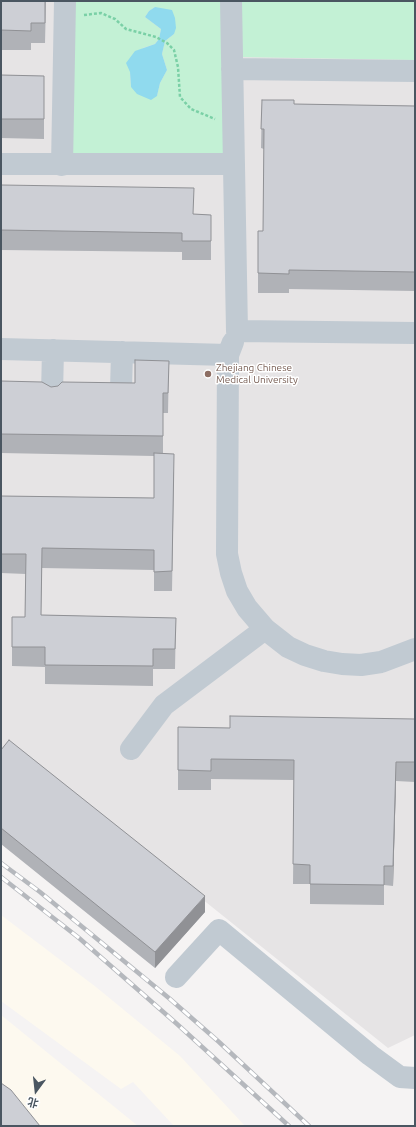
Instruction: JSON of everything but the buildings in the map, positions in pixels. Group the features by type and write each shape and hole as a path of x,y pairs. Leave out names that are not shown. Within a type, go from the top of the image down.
{"street":[{"path":"231,1 237,331 228,355 227,554 231,573 237,591 247,608 265,629 288,647 305,655 342,664 381,662 399,657 415,649"},
{"path":"62,165 64,11"},
{"path":"232,69 415,71"},
{"path":"1,164 234,164"},
{"path":"237,331 415,333"},
{"path":"1,349 228,355"},
{"path":"52,394 53,350"},
{"path":"121,390 122,352"},
{"path":"131,749 164,705 265,629"},
{"path":"176,977 219,930 370,1055 400,1077 415,1078"}],"path":[{"path":"64,11 82,15 101,13 115,19 126,29 156,37 167,43 174,50 178,67 180,97 190,109 211,118 234,123"}],"shaded area":[{"name":"Zhejiang Chinese Medical University","path":"1,1 415,1 415,1035 388,1048 41,770 1,747"},
{"path":"1,915 96,987 180,1056 245,1126 174,1126 133,1082 121,1089 1,1001"},
{"path":"1,1015 138,1126 1,1126"}],"green space":[{"path":"71,1 228,1 226,160 69,157","holes":["155,7 174,34 165,41 162,54 167,70 160,83 157,96 131,87 130,72 143,48 155,44 159,39 161,29 145,17 149,11"]},
{"path":"240,1 415,1 415,60 240,57"}],"water":[{"path":"155,7 172,10 176,28 174,34 165,41 162,54 167,70 160,83 157,96 151,100 137,94 131,87 130,72 126,63 135,51 155,44 159,39 161,29 145,17 149,11"}],"railway":[{"path":"1,863 40,892 170,999 219,1042 309,1126"},
{"path":"1,877 79,938 177,1024 289,1126"}],"place":[{"name":"Zhejiang Chinese Medical University","path":"208,374"}]}
